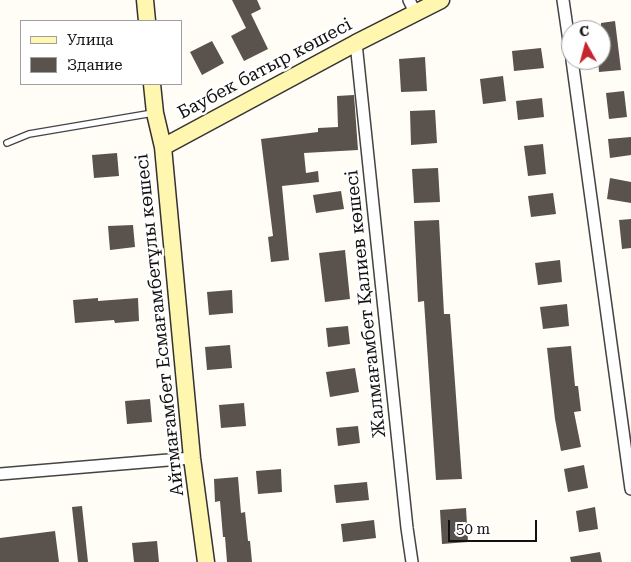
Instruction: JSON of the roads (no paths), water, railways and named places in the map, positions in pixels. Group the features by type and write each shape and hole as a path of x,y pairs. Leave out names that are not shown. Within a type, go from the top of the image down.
{"street":[{"path":"145,0 147,20"},
{"name":"Баубек батыр көшесі","path":"162,148 356,43 412,6 441,0"},
{"path":"563,0 566,20"},
{"name":"Жалмағамбет Қалиев көшесі","path":"356,43 412,562"},
{"path":"573,70 631,489"},
{"name":"Айтмағамбет Есмағамбетұлы көшесі","path":"152,85 162,148 192,458 206,562"},
{"path":"0,474 192,458"}],"lane":[{"path":"7,143 29,134 155,113"}]}
